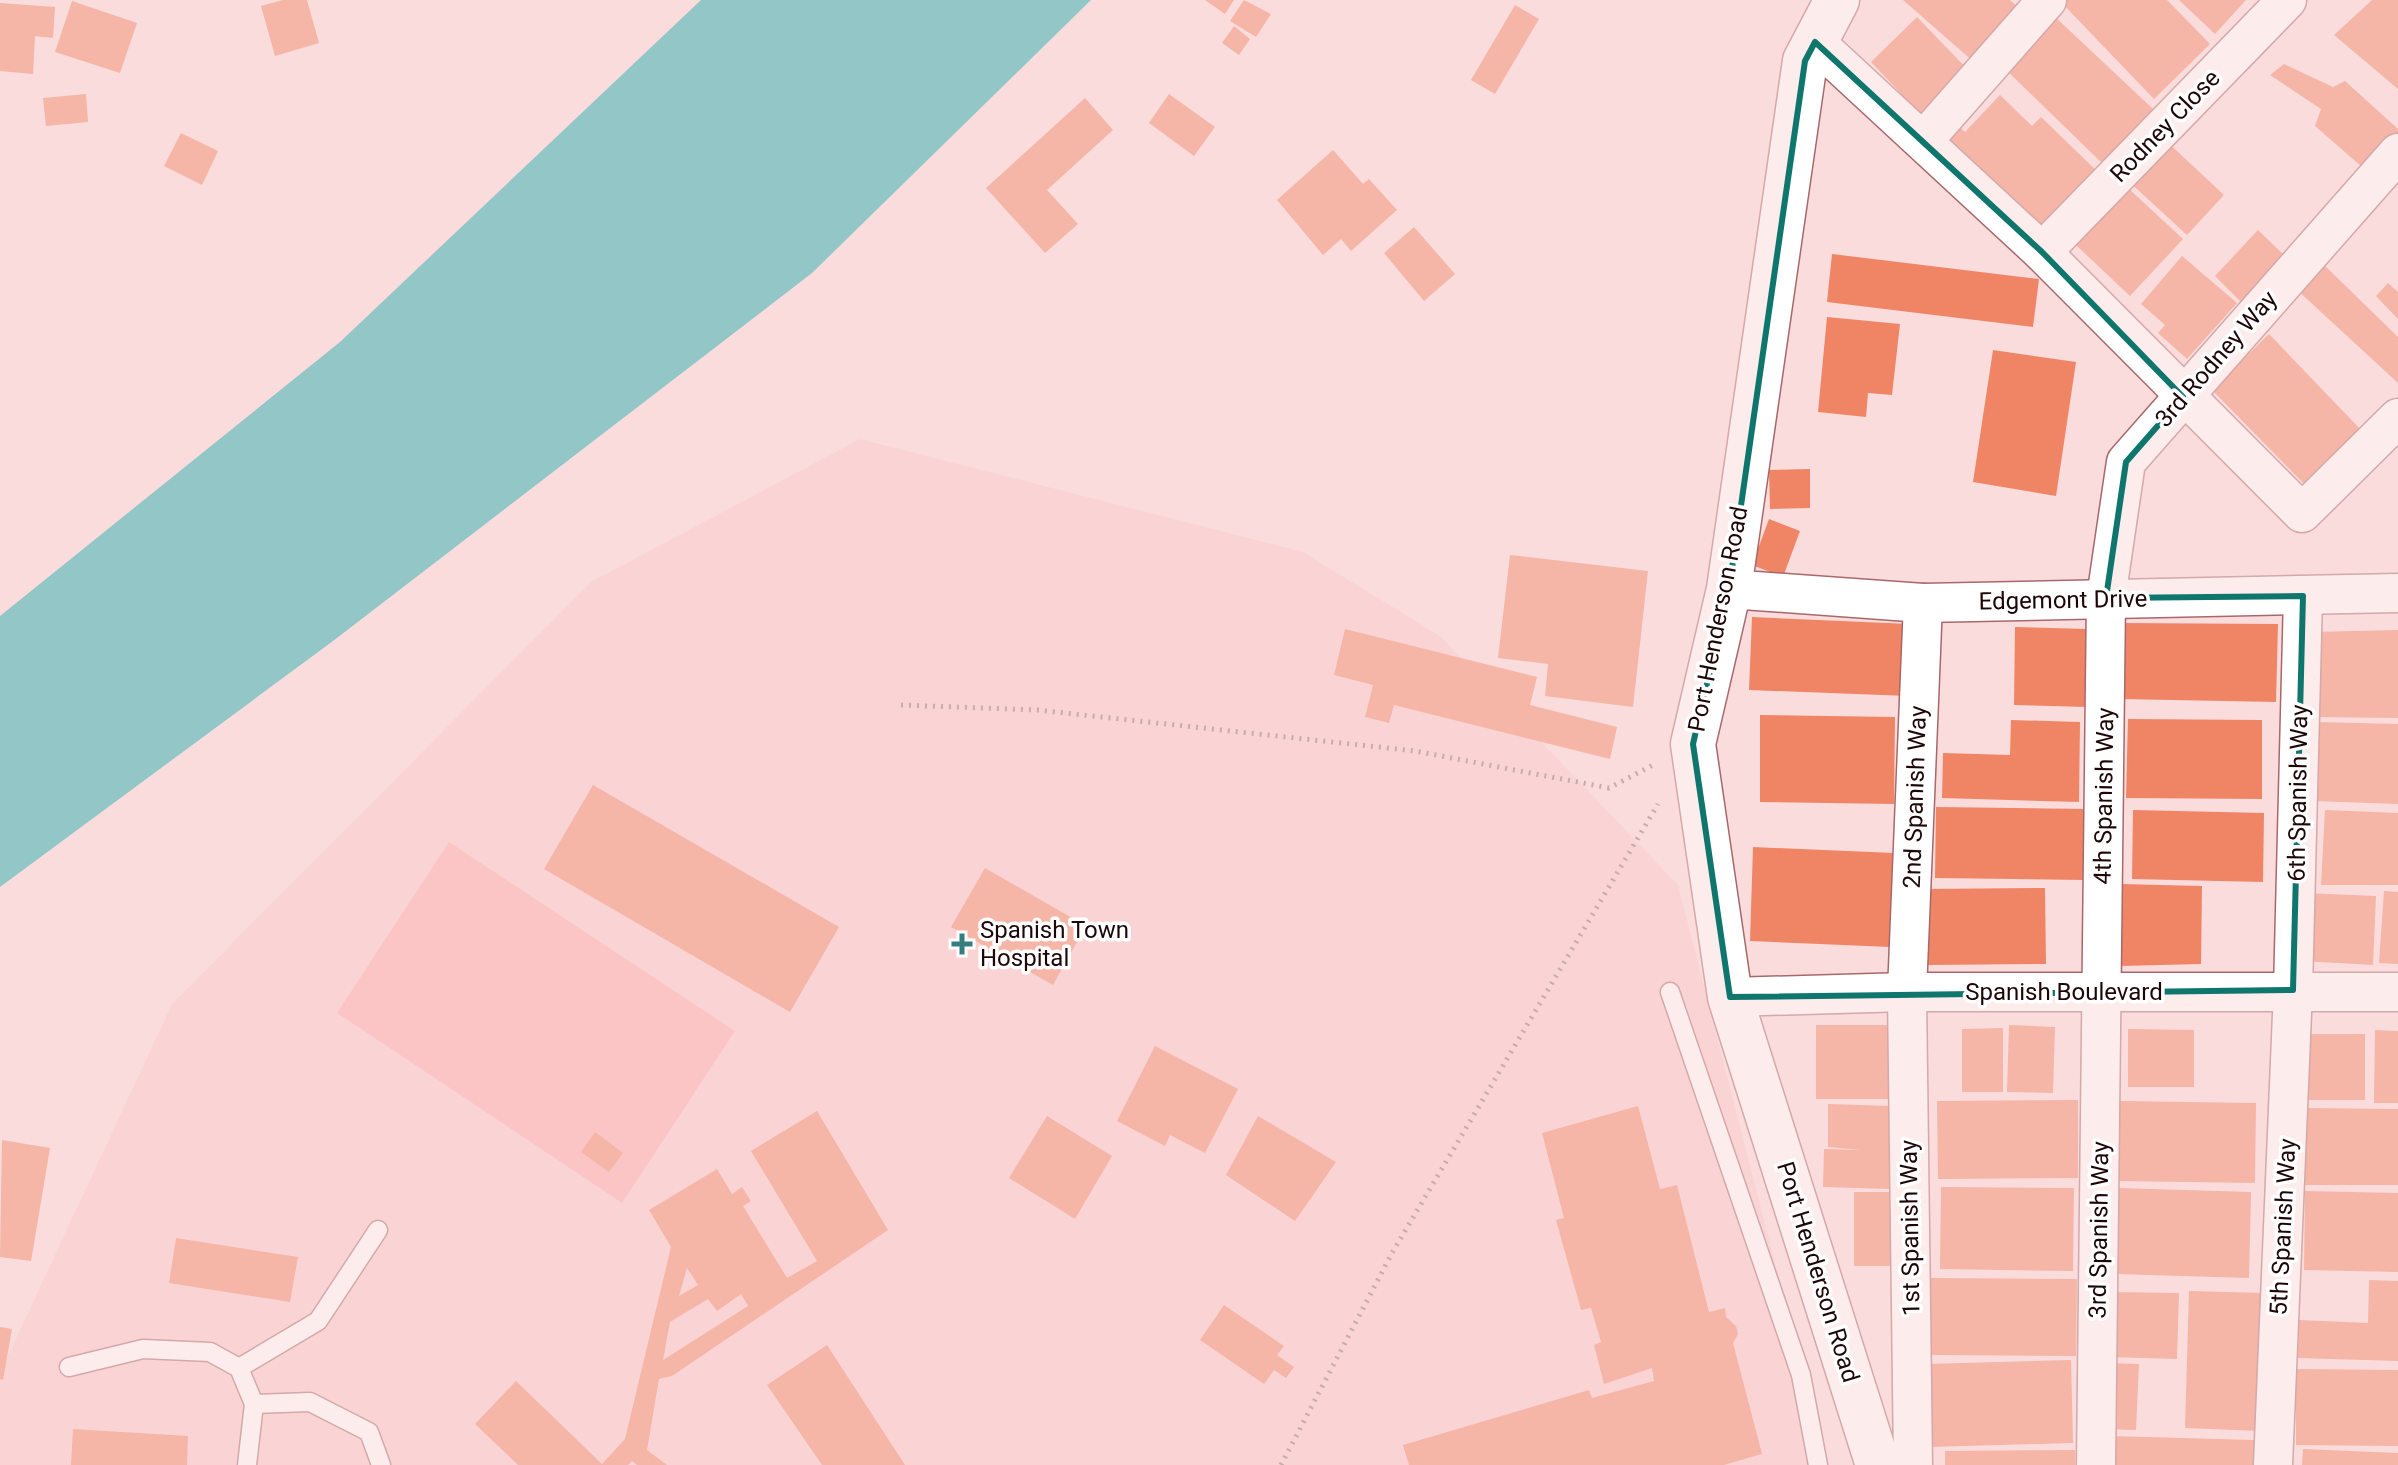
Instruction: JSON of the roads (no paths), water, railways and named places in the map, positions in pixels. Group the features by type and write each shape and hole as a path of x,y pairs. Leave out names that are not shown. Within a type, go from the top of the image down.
{"street":[{"name":"Port Henderson Road","path":"1837,0 1805,61 1729,589 1693,744 1730,997 1878,1465"},
{"path":"1923,141 2047,0"},
{"name":"Rodney Close","path":"2042,252 2287,0"},
{"path":"1815,42 2042,252 2183,397 2302,513 2398,418"},
{"name":"3rd Rodney Way","path":"2106,598 2126,462 2398,153"},
{"name":"Edgemont Drive","path":"1729,589 1923,603 2398,593"},
{"name":"6th Spanish Way","path":"2293,990 2303,596"},
{"name":"4th Spanish Way","path":"2103,994 2106,598"},
{"name":"2nd Spanish Way","path":"1907,992 1923,603"},
{"name":"5th Spanish Way","path":"2273,1465 2293,990"},
{"name":"Spanish Boulevard","path":"1730,997 1907,992 2398,992"},
{"name":"1st Spanish Way","path":"1907,992 1913,1465"},
{"name":"3rd Spanish Way","path":"2096,1465 2103,994"}],"lane":[{"path":"1670,992 1801,1375 1818,1465"},
{"path":"239,1368 318,1321 378,1230"},
{"path":"69,1367 143,1349 210,1352 239,1368 254,1404 247,1465"},
{"path":"254,1404 310,1402 369,1432 381,1465"}],"water":[{"path":"701,0 1091,0 812,273 333,641 0,887 0,616 340,342"}],"place":[{"name":"Spanish Town Hospital","path":"962,944"}]}
